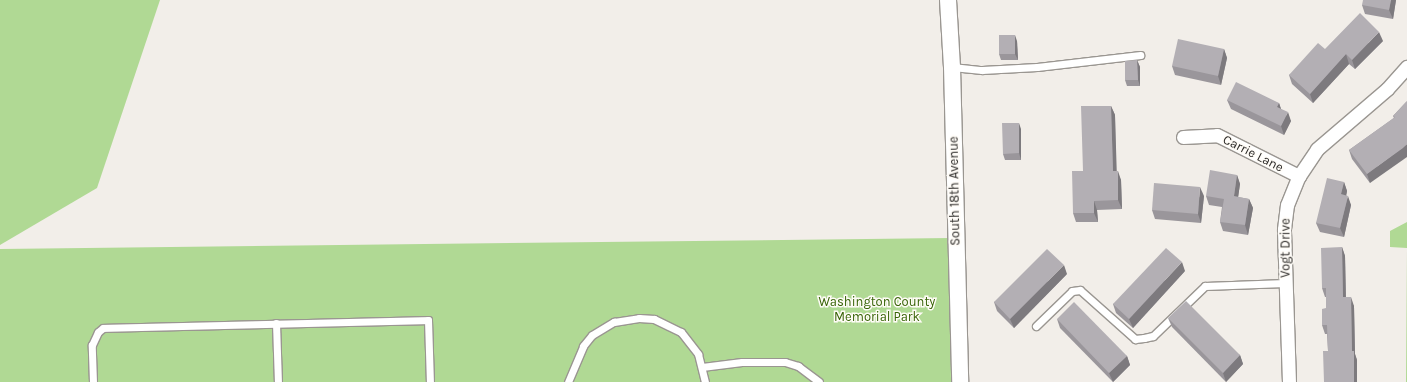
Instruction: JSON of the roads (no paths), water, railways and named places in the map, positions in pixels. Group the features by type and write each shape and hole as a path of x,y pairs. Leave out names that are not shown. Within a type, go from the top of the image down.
{"street":[{"name":"South 18th Avenue","path":"948,0 952,67 960,382"},
{"name":"Vogt Drive","path":"1289,382 1285,283 1285,217 1287,205 1299,176 1317,149 1388,89 1407,67"},
{"name":"Carrie Lane","path":"1183,137 1217,135 1299,176"}],"lane":[{"path":"952,67 982,70 1037,67 1140,55"},
{"path":"1036,326 1072,292 1080,290 1135,339 1144,338 1153,336 1205,286 1285,283"},
{"path":"568,382 583,346 592,335 614,322 639,318 654,319 681,332 698,354 705,382"},
{"path":"93,382 92,345 98,332 103,328 428,320 430,382"},
{"path":"276,323 278,382"},
{"path":"702,367 742,362 785,362 798,366 819,382"}],"park label":[{"name":"Washington County Memorial Park","path":"877,310"}]}
